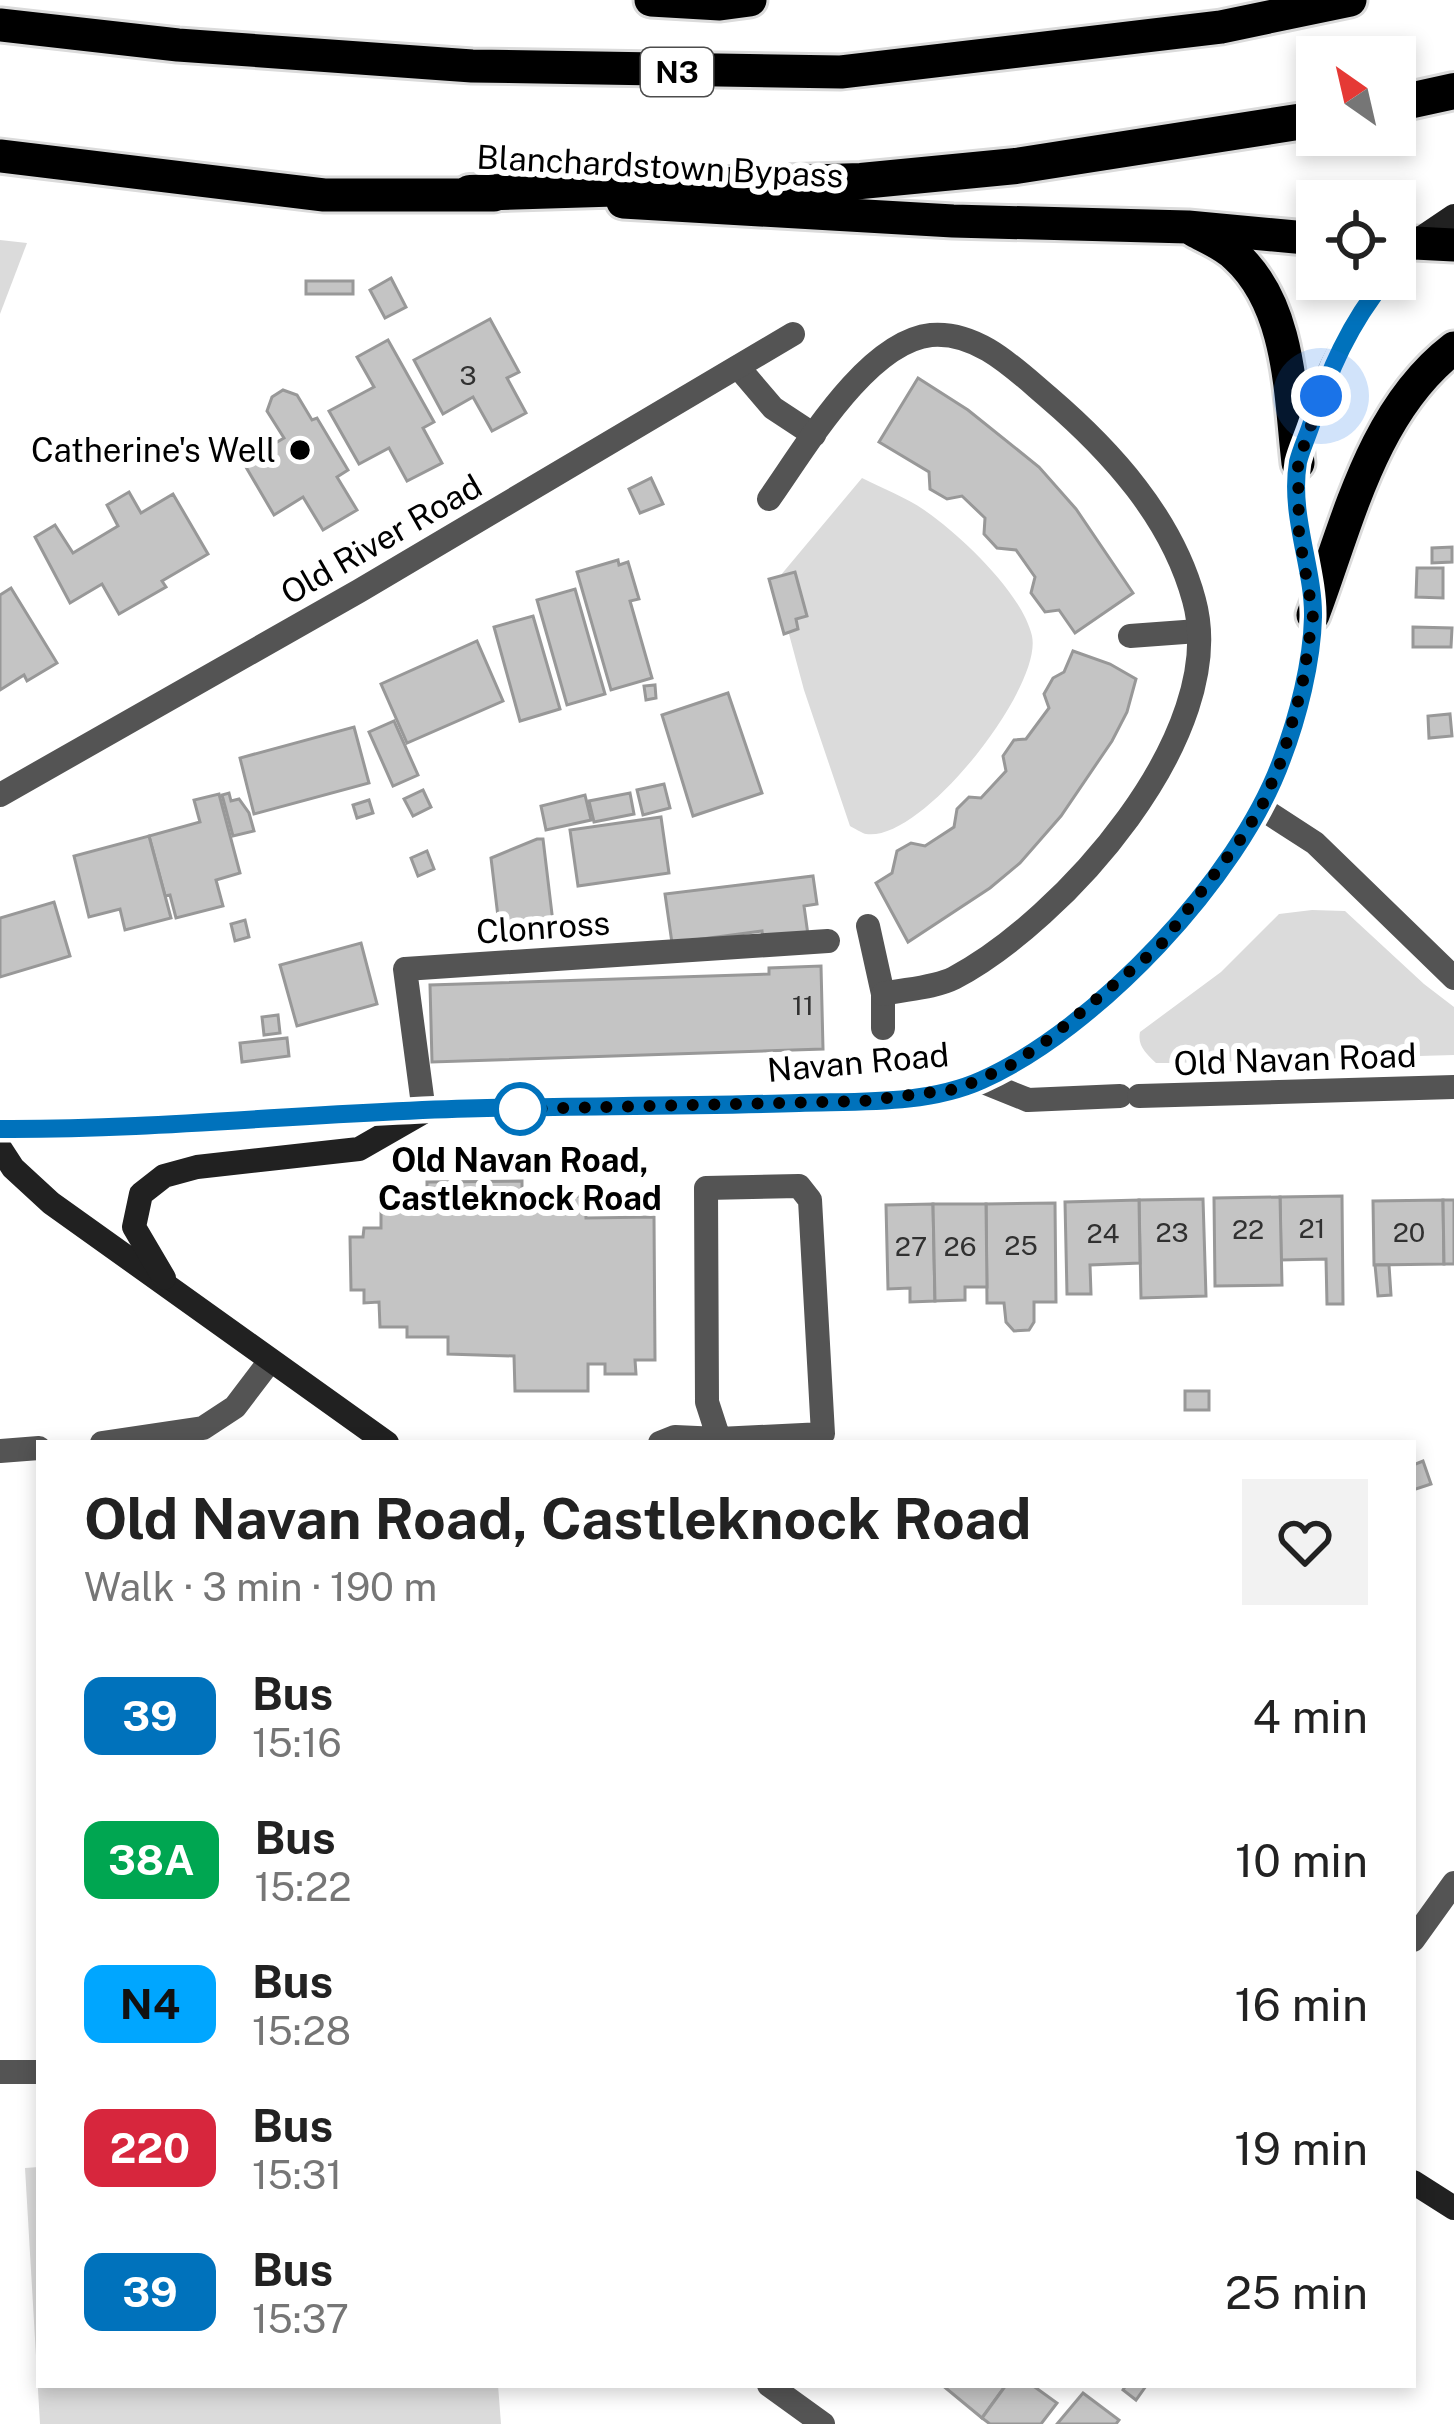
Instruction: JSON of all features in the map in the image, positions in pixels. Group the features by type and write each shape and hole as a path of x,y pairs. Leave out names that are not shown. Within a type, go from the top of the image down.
{"highway":[{"name":"N3","path":"651,0 719,4 750,0"},
{"name":"N3","path":"0,25 178,45 472,66 841,72 1220,26 1350,0"},
{"path":"1416,99 1454,91"},
{"path":"470,194 861,181 1016,166 1296,122"},
{"name":"Blanchardstown Bypass","path":"0,156 323,195 470,194 952,221 1188,227 1296,237"},
{"path":"1188,227 1235,255 1262,289 1282,340 1298,463"},
{"path":"1416,249 1454,244"},
{"path":"1313,615 1378,440 1425,370 1454,348"}],"main road":[{"path":"1416,241 1454,216"},
{"name":"Navan Road","path":"0,1129 864,1101 958,1089 981,1081 1049,1039 1160,946 1215,878 1261,808 1292,723 1313,615 1299,535 1298,463 1332,362 1372,300"},
{"path":"185,1302 156,1268 134,1227 141,1194 151,1183 197,1168 359,1149 424,1112"},
{"path":"0,1148 13,1168 51,1203 383,1440"},
{"path":"1416,2184 1454,2208"}],"street":[{"name":"Old River Road","path":"0,796 793,334"},
{"path":"769,499 855,379 899,348 928,335 966,338 1006,362 1075,420 1136,487 1176,551 1195,603 1194,674 1182,724 1148,789 1094,863 1024,932 950,980 883,994"},
{"path":"738,367 773,408 814,435"},
{"path":"1130,636 1198,631"},
{"path":"1261,808 1315,843 1454,978"},
{"path":"868,926 883,994 883,1028"},
{"name":"Clonross","path":"424,1112 405,969 828,941"},
{"name":"Old Navan Road","path":"981,1081 1028,1100 1454,1088"},
{"path":"668,1440 675,1437 718,1439 824,1434 810,1199 799,1186 706,1188 707,1402 718,1439"},
{"path":"122,1440 203,1428 235,1407 270,1361"},
{"path":"0,1451 36,1448"},
{"path":"1416,1936 1454,1883"},
{"path":"0,2072 36,2072"},
{"path":"773,2388 824,2424"}],"shaded area":[{"path":"0,240 27,243 0,314"},
{"path":"862,478 920,507 973,551 1004,584 1032,636 1030,660 1019,690 974,758 917,814 890,830 866,834 850,826 804,690 775,582"},
{"path":"1345,911 1454,1007 1454,1055 1156,1063 1146,1053 1140,1032 1221,972 1279,914"},
{"path":"36,2167 36,2356 25,2168"},
{"path":"38,2388 498,2388 501,2424 40,2424"}],"building":[{"path":"391,278 406,307 385,318 370,290"},
{"path":"306,281 353,281 353,294 306,294"},
{"path":"490,319 519,372 507,378 526,413 492,431 473,397 443,414 414,360"},
{"name":"Catherine's Well","path":"388,340 434,422 423,428 442,463 407,481 389,448 359,464 329,411 374,387 357,357"},
{"path":"918,378 968,410 1039,467 1076,509 1133,593 1075,633 1059,610 1045,612 1031,593 1035,577 1016,550 997,548 984,534 985,518 962,496 947,499 930,489 929,472 879,442"},
{"name":"Catherine's Well","path":"283,390 297,395 312,420 317,418 348,470 337,477 357,510 323,530 303,497 274,515 243,462 284,438 267,411 272,397"},
{"path":"651,478 663,504 640,513 629,489"},
{"path":"129,492 141,513 173,494 208,554 162,581 166,587 119,614 102,584 70,603 35,537 55,525 73,553 118,526 107,505"},
{"path":"1452,547 1452,562 1432,563 1432,548"},
{"path":"618,560 619,565 628,562 639,599 630,601 652,678 611,690 577,572"},
{"path":"1417,568 1443,568 1443,598 1416,597"},
{"path":"795,572 807,616 796,619 798,629 784,634 769,579"},
{"path":"11,588 57,663 0,690 0,595"},
{"path":"575,589 605,694 567,705 537,600"},
{"path":"533,616 560,709 520,721 494,627"},
{"path":"1413,627 1452,628 1451,647 1413,647"},
{"path":"477,641 503,701 407,743 381,684"},
{"path":"1073,651 1136,679 1112,741 1061,816 1020,863 908,942 876,883 892,873 897,851 911,843 925,846 954,827 957,809 969,797 981,798 1006,771 1003,756 1014,740 1026,739 1049,708 1044,694 1053,678 1064,672"},
{"path":"655,685 656,698 646,700 644,686"},
{"path":"728,693 762,793 693,816 662,715"},
{"path":"1450,714 1452,736 1429,738 1428,716"},
{"path":"394,721 418,775 393,786 369,732"},
{"path":"354,727 369,783 254,814 240,758"},
{"path":"664,784 670,808 643,815 637,790"},
{"path":"423,790 431,807 413,816 404,799"},
{"path":"229,793 231,801 239,799 249,813 254,831 233,836 222,795"},
{"path":"630,793 634,814 594,822 589,801"},
{"path":"219,794 240,873 216,880 223,906 176,918 149,836 200,822 194,800"},
{"path":"585,795 591,820 546,830 541,806"},
{"path":"369,800 373,813 357,818 353,805"},
{"path":"661,817 669,873 578,886 570,830"},
{"path":"149,836 171,918 125,930 120,909 89,917 74,856"},
{"path":"543,839 555,939 501,942 491,858"},
{"path":"427,851 434,869 418,876 411,858"},
{"path":"813,876 817,904 804,906 808,935 763,940 762,931 672,943 665,894"},
{"path":"54,902 70,956 0,977 0,918"},
{"path":"245,920 249,937 235,941 231,924"},
{"path":"361,943 377,1004 297,1026 280,965"},
{"path":"821,966 823,1049 432,1062 430,985 769,974 769,968"},
{"path":"278,1015 280,1033 264,1035 262,1017"},
{"path":"287,1038 289,1056 242,1062 240,1043"},
{"path":"522,1181 522,1197 585,1196 586,1218 654,1217 655,1360 635,1360 636,1374 605,1374 605,1364 588,1364 588,1391 515,1391 514,1356 448,1354 448,1337 407,1337 407,1327 380,1327 379,1302 364,1303 364,1290 351,1290 350,1237 363,1237 364,1228 381,1228 381,1203 427,1202 427,1182"},
{"path":"1342,1196 1343,1304 1327,1304 1326,1259 1281,1260 1280,1197"},
{"path":"1280,1197 1282,1285 1215,1286 1214,1198"},
{"path":"1203,1199 1206,1296 1141,1298 1139,1200"},
{"path":"1139,1200 1140,1263 1090,1265 1091,1294 1067,1294 1065,1202"},
{"path":"1443,1200 1444,1264 1374,1265 1373,1201"},
{"path":"1443,1200 1454,1200 1454,1264 1444,1264"},
{"path":"1055,1203 1056,1302 1034,1302 1029,1330 1014,1331 1006,1322 1004,1303 987,1303 986,1204"},
{"path":"933,1204 935,1301 910,1302 910,1288 888,1289 886,1205"},
{"path":"933,1204 986,1204 987,1287 965,1287 965,1300 935,1301"},
{"path":"1375,1265 1389,1265 1391,1295 1378,1296"},
{"path":"1185,1391 1209,1391 1209,1410 1185,1410"},
{"path":"1423,1461 1431,1484 1416,1489 1416,1464"},
{"path":"946,2388 1004,2388 982,2418"},
{"path":"1004,2388 1036,2388 1057,2403 1041,2424 990,2424 982,2418"},
{"path":"1124,2388 1145,2388 1136,2400"},
{"path":"1083,2393 1119,2420 1116,2424 1057,2424"}],"bus line":[{"name":"39","path":"0,1129 94,1129 488,1108 864,1101 958,1089 1011,1065 1089,1008 1160,946 1215,878 1261,808 1282,759 1302,687 1313,615 1299,535 1298,463 1332,362 1369,300"}],"place":[{"name":"Catherine's Well","path":"300,450"},
{"name":"Old Navan Road, Castleknock Road","path":"520,1109"}],"route":[{"path":"520,1109 864,1101 958,1089 1011,1065 1123,980 1160,946 1215,878 1261,808 1282,759 1302,687 1313,615 1299,535 1298,463 1321,396"}]}
